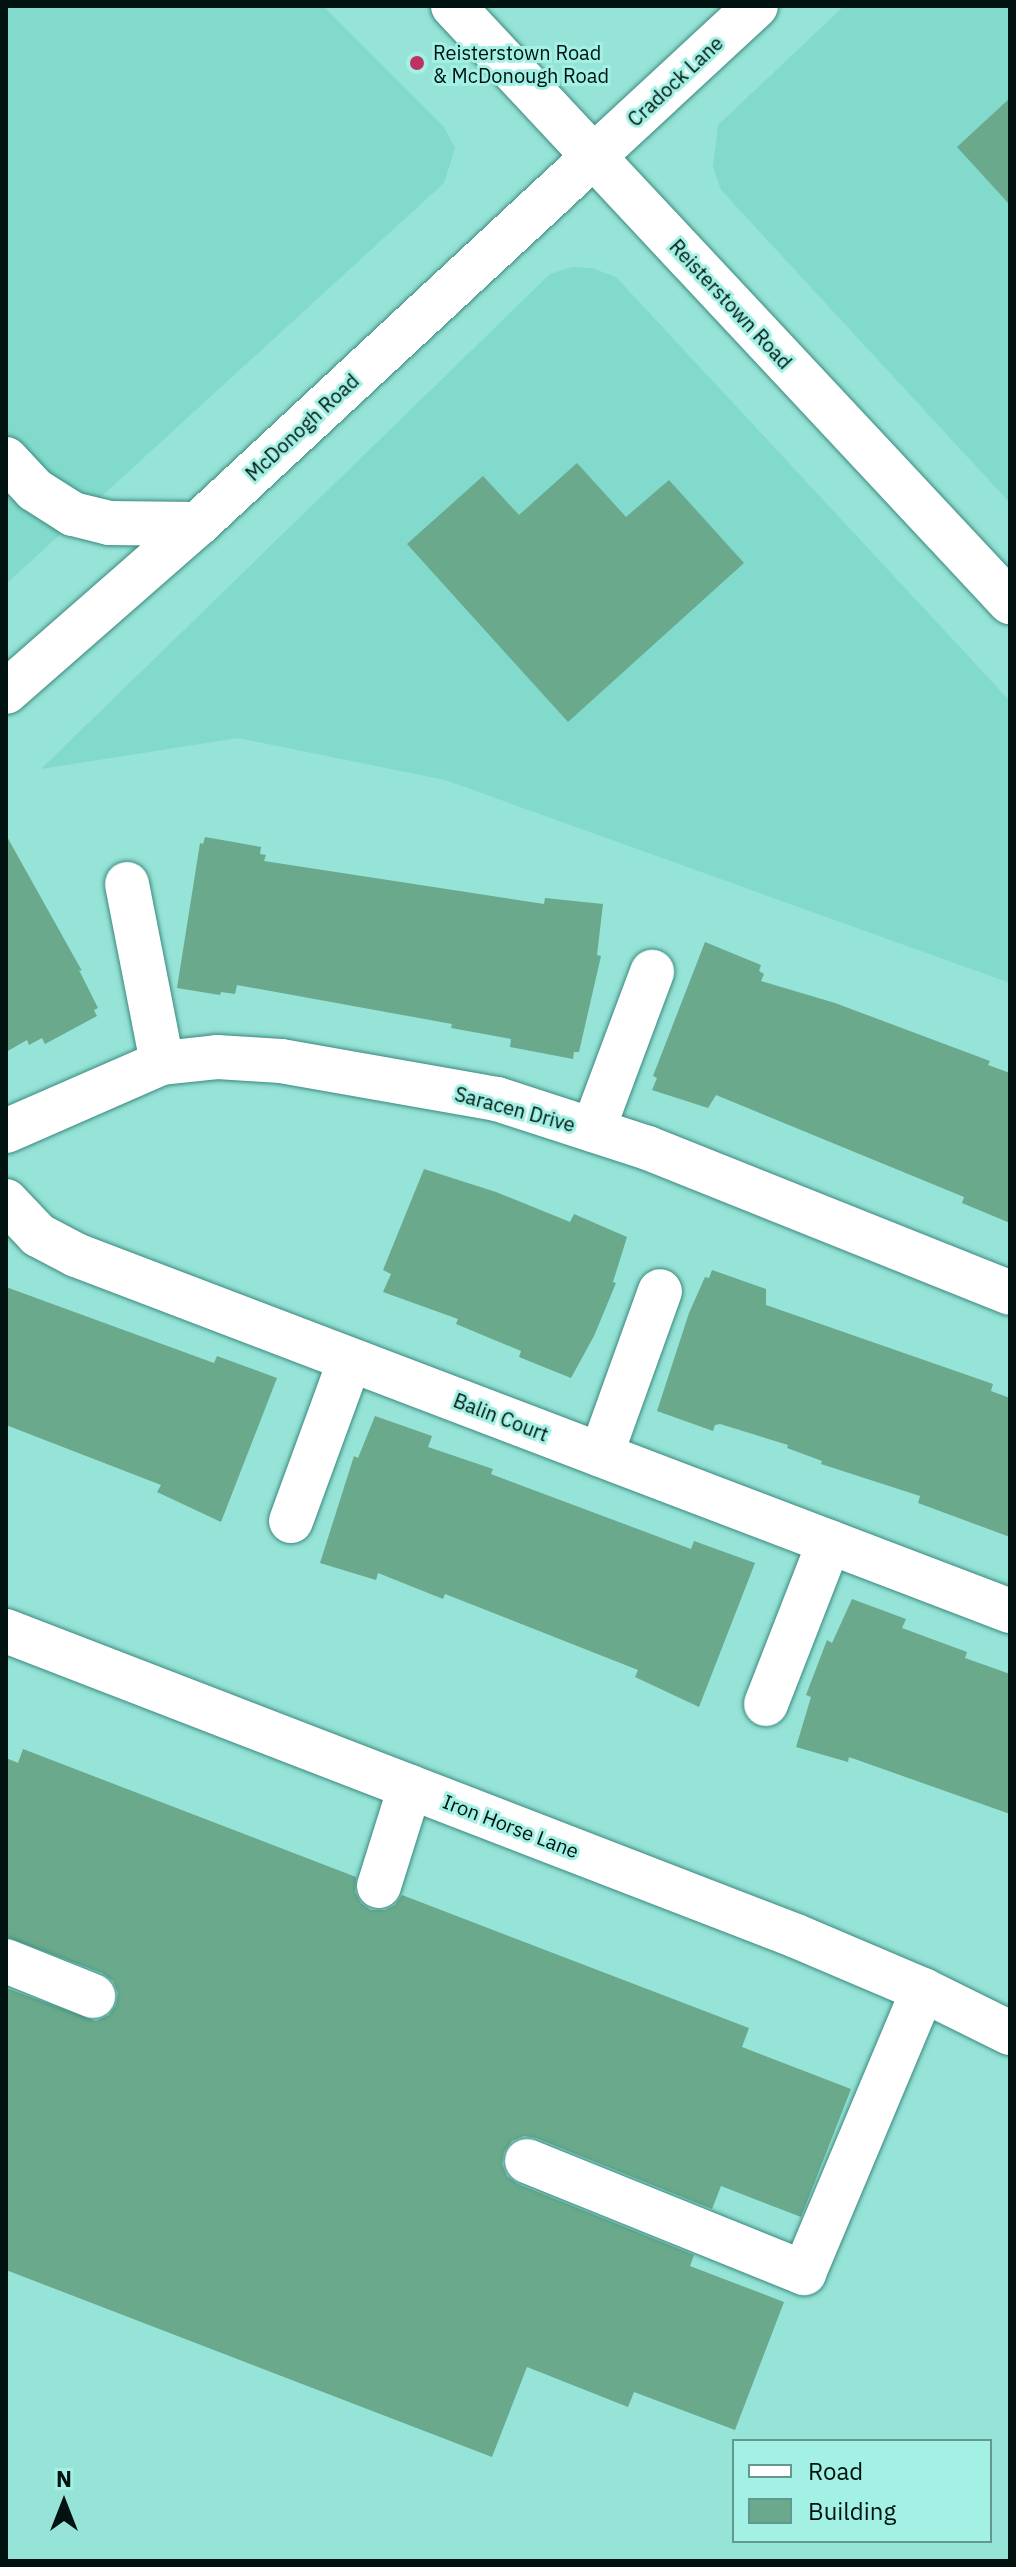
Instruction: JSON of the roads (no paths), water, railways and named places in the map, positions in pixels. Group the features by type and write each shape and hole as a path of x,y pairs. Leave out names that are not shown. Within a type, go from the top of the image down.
{"street":[{"name":"Reisterstown Road","path":"453,6 1010,602"},
{"name":"Cradock Lane","path":"593,157 756,6"},
{"name":"McDonogh Road","path":"6,692 198,524 593,157"},
{"path":"6,459 35,490 73,514 109,523 198,524"},
{"path":"127,884 162,1063"},
{"path":"593,1130 652,972"},
{"name":"Saracen Drive","path":"6,1131 162,1063 217,1057 281,1061 497,1099 648,1148 1010,1293"},
{"name":"Balin Court","path":"6,1201 38,1235 76,1255 1010,1611"},
{"path":"601,1455 660,1291"},
{"path":"291,1521 350,1360"},
{"path":"766,1704 829,1542"},
{"name":"Iron Horse Lane","path":"6,1631 796,1936 923,1990 1010,2033"},
{"path":"379,1886 410,1787"},
{"path":"6,1961 93,1996"},
{"path":"527,2161 804,2273 923,1990"}],"place":[{"name":"Reisterstown Road & McDonough Road","path":"417,63"}]}
